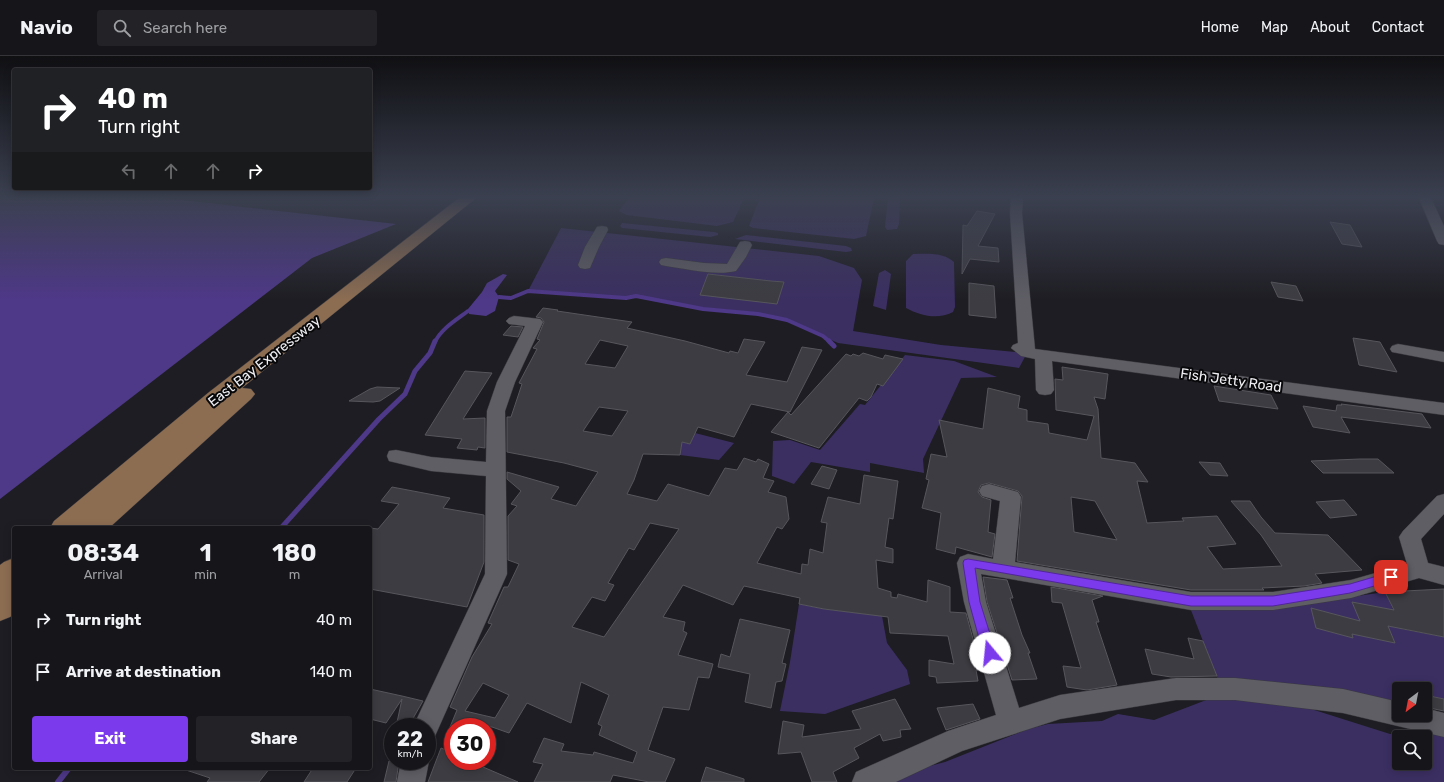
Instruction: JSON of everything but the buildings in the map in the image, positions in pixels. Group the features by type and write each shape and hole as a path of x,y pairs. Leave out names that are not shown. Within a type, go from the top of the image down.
{"main road":[{"name":"East Bay Expressway","path":"65,526 216,398 426,232"},
{"name":"East Bay Expressway","path":"94,526 233,404 444,232"},
{"path":"0,581 12,571"},
{"path":"0,609 12,599"}],"street":[{"path":"585,265 592,247 601,232"},
{"path":"1018,232 1030,352 1045,390"},
{"path":"1441,232 1444,242"},
{"path":"666,262 731,268 745,245"},
{"path":"430,718 496,574 496,412 506,382 535,322 514,321"},
{"path":"1398,349 1444,357"},
{"name":"Fish Jetty Road","path":"1030,352 1444,409"},
{"path":"396,456 431,464 496,470"},
{"path":"989,491 1011,497 1003,569"},
{"path":"1419,569 1410,537 1444,501"},
{"path":"1011,723 974,602 968,563 1191,601 1273,601 1350,589 1419,569 1444,576"},
{"path":"866,782 957,740 1060,707 1176,689 1235,689 1338,700 1392,713"},
{"path":"1431,722 1444,725"},
{"path":"411,782 413,770"}],"shaded area":[{"path":"0,232 377,232 312,258 0,499"},
{"path":"559,232 597,232 819,256 854,268 862,280 853,331 941,345 1027,353 1019,368 838,343 787,320 758,314 703,309 636,296 626,298 528,291"},
{"path":"660,232 718,233 718,235 710,237"},
{"path":"789,232 867,232 866,236 854,239"},
{"path":"746,235 846,246 851,248 852,251 846,252 735,239"},
{"path":"913,254 940,255 954,262 955,307 953,312 941,316 930,316 906,308 906,261"},
{"path":"885,270 891,274 886,310 873,306 879,273"},
{"path":"503,274 507,275 495,291 499,297 495,311 486,316 469,314 468,309 482,292 487,283"},
{"path":"905,355 954,361 997,377 961,378 923,459 924,473 870,463 870,472 811,462 794,484 772,476 773,441 790,440 820,450 860,404 865,405"},
{"path":"695,433 734,443 719,460 680,455 682,442 690,444"},
{"path":"1385,592 1402,629 1444,637 1444,699 1432,696 1432,682 1392,682 1392,707 1220,685 1189,605 1309,603"},
{"path":"799,604 823,609 882,616 887,643 907,670 910,684 825,714 780,711 790,662"},
{"path":"1222,694 1289,702 1392,734 1392,770 1432,770 1432,734 1444,734 1444,782 881,782 907,772 945,762 1028,729 1048,724 1102,721 1118,714 1154,720"}],"waterway":[{"path":"499,297 511,298 528,291 626,298 636,296 703,309 758,314 787,320 823,336 830,342"},
{"path":"435,342 445,329 468,311"},
{"path":"283,526 379,419 405,394 415,371 430,353 435,341"},
{"path":"830,342 834,346"},
{"path":"58,782 67,770"}],"route":[{"path":"990,653 974,602 968,563 1191,601 1273,601 1350,589 1391,577"}]}
